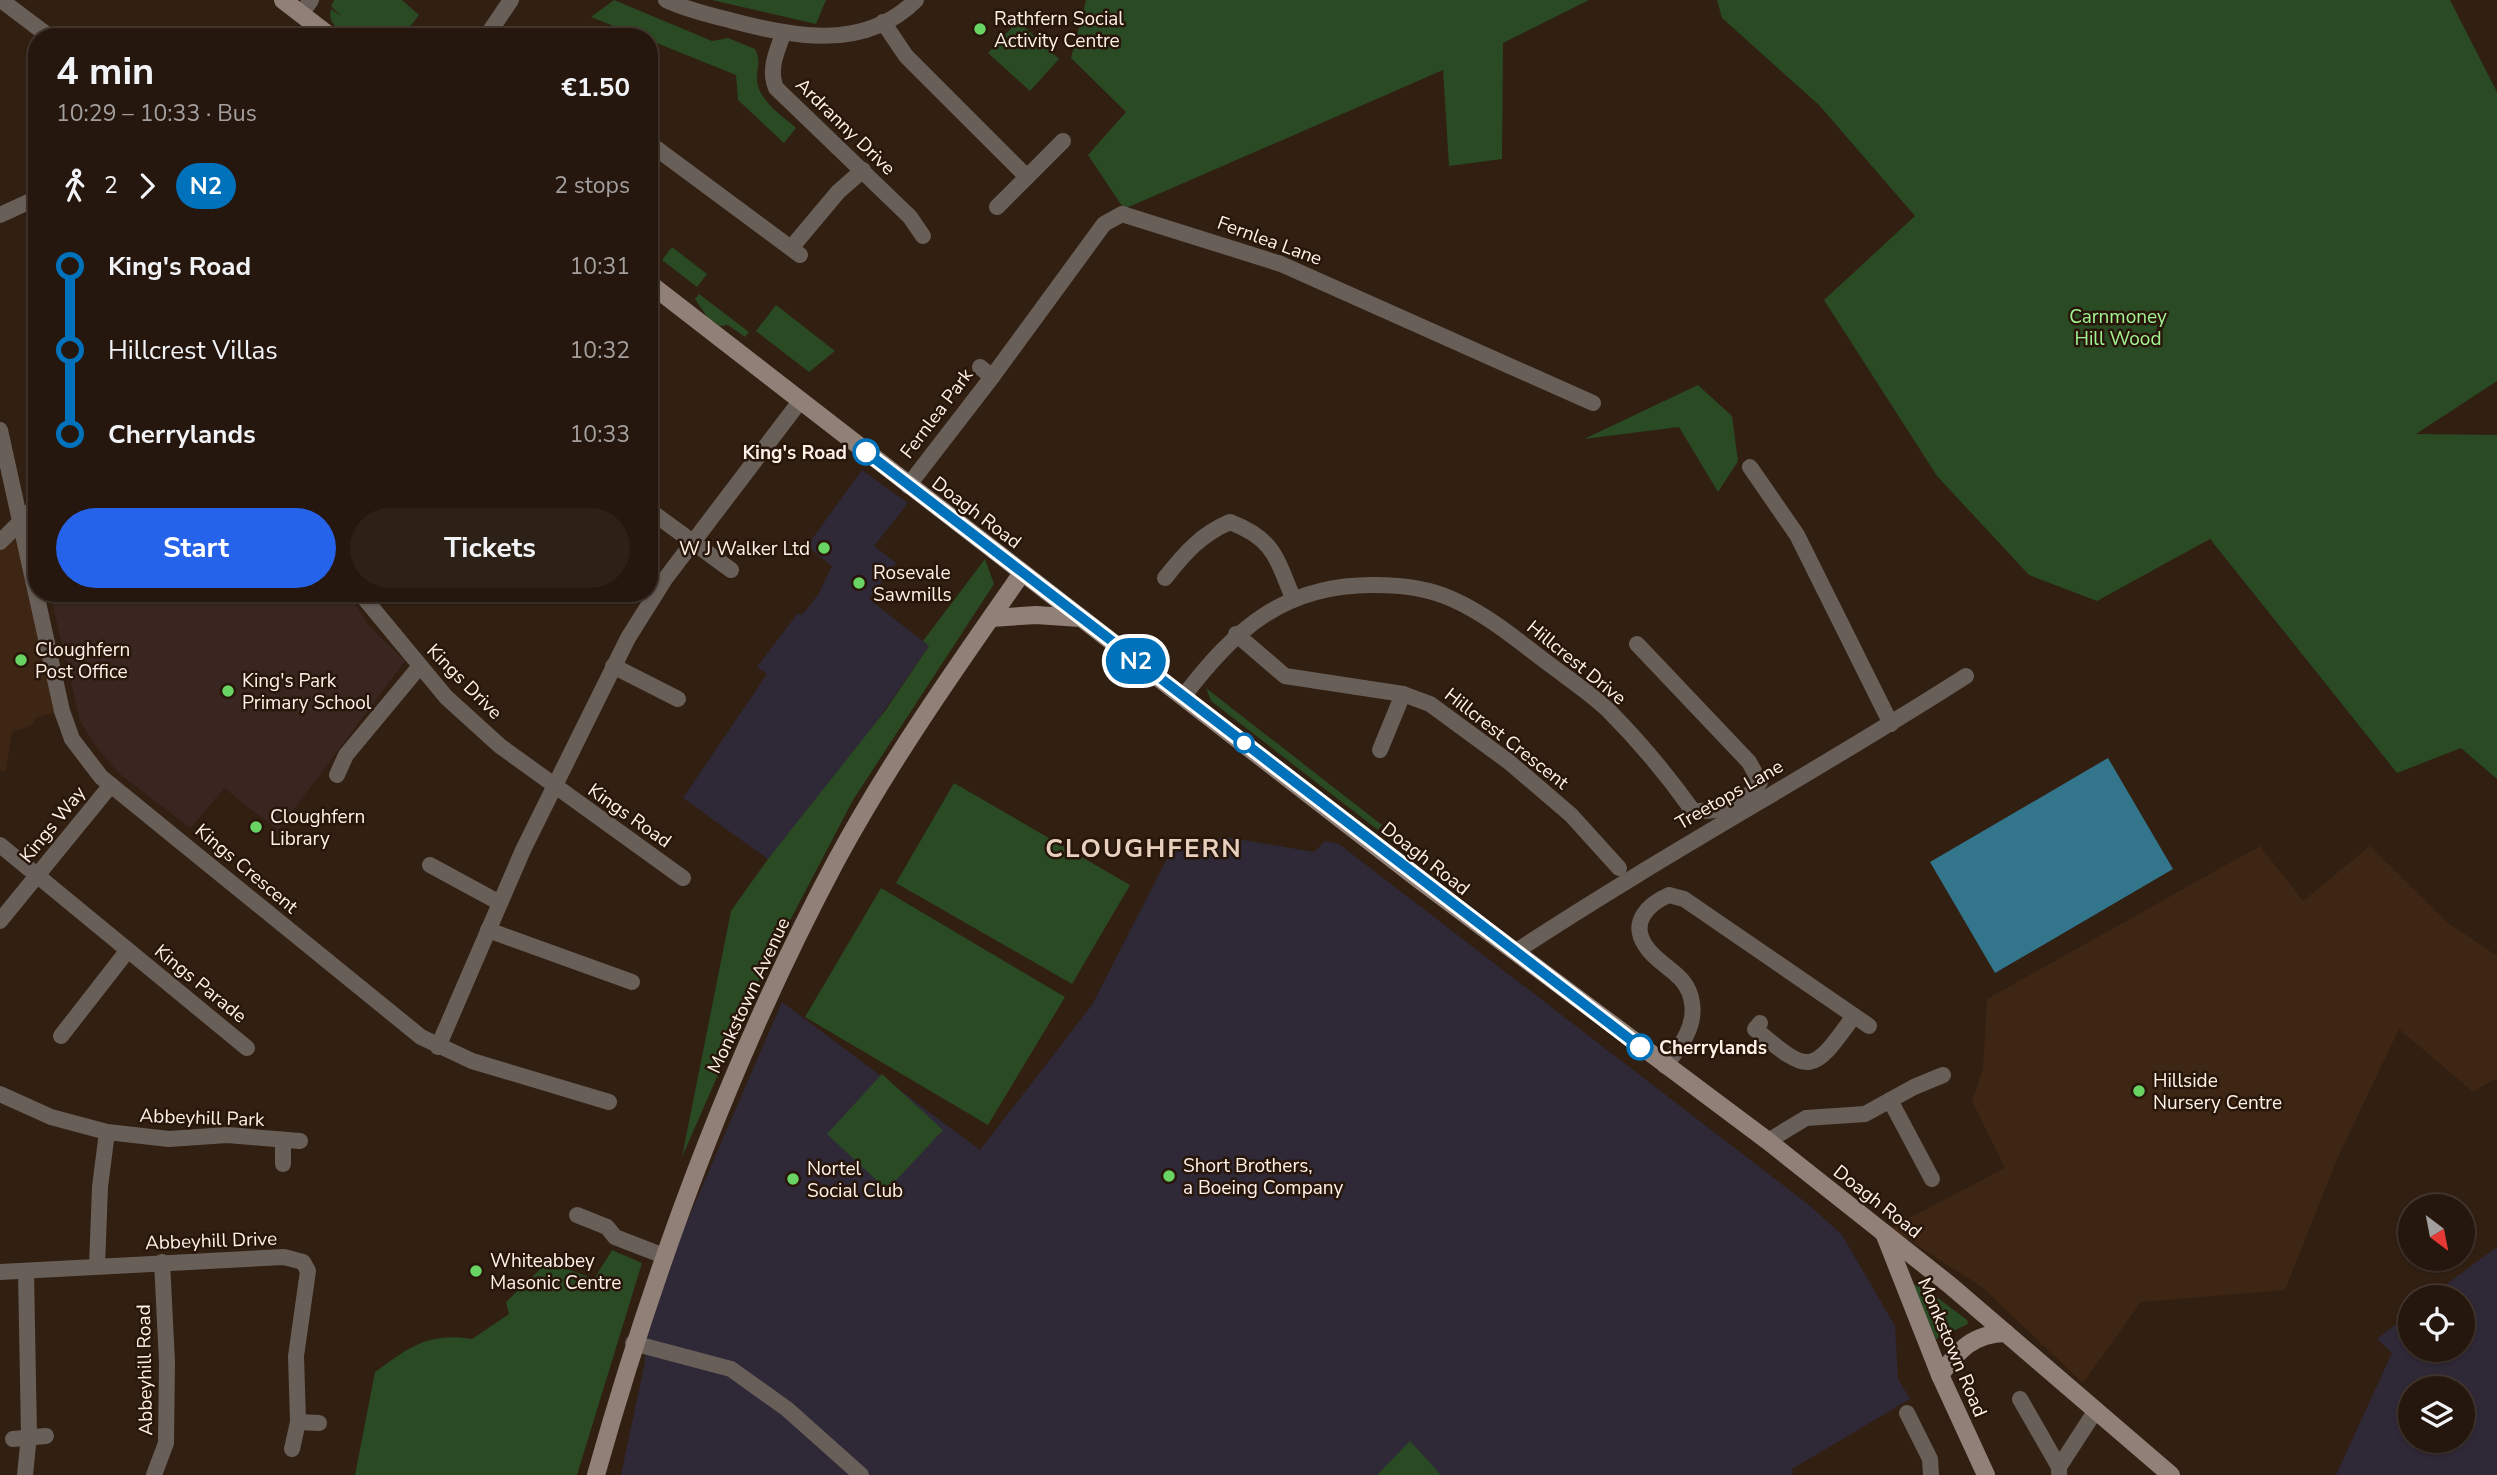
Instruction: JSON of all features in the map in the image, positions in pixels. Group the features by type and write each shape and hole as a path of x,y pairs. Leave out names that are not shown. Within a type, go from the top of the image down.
{"main road":[{"path":"283,0 306,7 324,28"},
{"name":"Doagh Road","path":"658,290 908,486 1515,952 1768,1141 2006,1333 2171,1475"},
{"name":"Monkstown Avenue","path":"596,1475 633,1343 664,1256 722,1102 793,945 837,859 911,737 1022,573"},
{"path":"991,618 1036,615 1080,618"},
{"name":"Monkstown Road","path":"1884,1233 1940,1375 1986,1475"},
{"path":"1940,1375 1956,1352 1975,1338 2006,1333"}],"street":[{"path":"1,0 38,28"},
{"path":"492,28 511,0"},
{"path":"666,0 783,34 820,38 846,35 883,22 916,0"},
{"path":"883,22 906,56 1027,177"},
{"name":"Ardranny Drive","path":"783,34 774,61 772,79 776,88 910,217 923,236"},
{"path":"997,207 1063,141"},
{"path":"658,150 795,252 838,192 863,170"},
{"path":"0,215 28,202"},
{"name":"Fernlea Lane","path":"986,372 1104,224 1122,214 1281,264 1593,403"},
{"name":"Fernlea Park","path":"908,486 986,372"},
{"path":"658,591 801,400"},
{"name":"Kings Crescent","path":"0,430 28,555"},
{"path":"1749,467 1797,535 1891,724"},
{"path":"0,542 28,516"},
{"path":"658,517 731,570"},
{"path":"1165,578 1210,530 1230,522 1250,530 1268,542 1293,598"},
{"name":"Hillcrest Drive","path":"1183,697 1210,660 1236,634 1293,598 1345,585 1403,585 1452,598 1510,633 1606,709 1670,779 1693,811 1720,812 1748,798 1760,782 1749,762 1637,644"},
{"name":"Kings Crescent","path":"39,602 68,729 88,762 111,785 408,1028 438,1047 472,1061 608,1102"},
{"name":"Kings Drive","path":"367,602 446,696 491,738 553,787"},
{"path":"438,1047 553,787 613,666 651,602"},
{"name":"Hillcrest Crescent","path":"1236,634 1285,676 1403,694 1430,704 1509,762 1571,815 1619,868"},
{"path":"337,775 346,755 420,666"},
{"path":"613,666 678,699"},
{"name":"Treetops Lane","path":"1515,952 1643,870 1891,724 1966,676"},
{"path":"1380,750 1403,694"},
{"name":"Kings Way","path":"0,921 111,785"},
{"name":"Kings Road","path":"553,787 683,878"},
{"name":"Kings Parade","path":"0,845 247,1048"},
{"path":"430,865 500,903"},
{"path":"1665,1066 1690,1030 1692,1003 1689,990 1674,969 1645,946 1640,926 1649,906 1669,895 1684,899 1869,1026"},
{"path":"488,930 632,982"},
{"name":"Kings Parade","path":"61,1036 128,950"},
{"path":"1759,1023 1755,1029 1791,1059 1808,1063 1825,1056 1854,1016"},
{"path":"1768,1141 1806,1118 1865,1114 1943,1075"},
{"name":"Abbeyhill Park","path":"0,1094 69,1123 107,1132 169,1139 227,1135 300,1141"},
{"path":"1890,1100 1931,1179"},
{"path":"97,1266 100,1187 107,1132"},
{"name":"Abbeyhill Park","path":"283,1141 283,1164"},
{"path":"578,1215 607,1227 615,1237 664,1256"},
{"name":"Abbeyhill Drive","path":"0,1272 284,1257 303,1262 308,1272 296,1356 299,1422 292,1449"},
{"name":"Abbeyhill Road","path":"154,1475 166,1443 167,1362 162,1262"},
{"path":"24,1475 21,1437 26,1272"},
{"path":"633,1343 732,1369 787,1409 860,1475"},
{"path":"2020,1399 2059,1471"},
{"path":"2059,1471 2095,1410"},
{"path":"1907,1413 1908,1433 1930,1459 1931,1475"},
{"path":"299,1422 319,1423"},
{"path":"21,1437 46,1436"}],"shaded area":[{"path":"862,470 908,503 874,546 896,563 869,599 929,646 848,763 768,859 683,798 767,674 757,667 798,613 802,615 818,595 832,566 807,546"},
{"path":"21,532 28,563 28,602 37,602 62,711 37,717 30,726 12,732 6,771 0,770 0,550"},
{"name":"King's Park Primary School","path":"52,602 354,602 369,626 405,661 278,830 224,788 191,828 122,776 97,748 80,721"},
{"path":"1225,837 1314,852 1325,841 1339,844 1809,1205 1842,1235 1895,1326 1898,1379 1910,1399 1792,1469 1793,1475 1440,1475 1410,1442 1377,1475 621,1475 645,1362 644,1321 782,1002 980,1150 1092,1005 1171,851"},
{"path":"2260,846 2303,901 2370,846 2447,922 2497,956 2497,1078 2473,1092 2399,1029 2337,1159 2285,1290 2141,1302 2083,1383 1982,1287 1890,1228 2005,1168 1972,1101 1983,1069 1987,999"},
{"path":"2497,1247 2497,1475 2336,1475 2392,1353 2377,1339 2398,1322 2398,1362 2475,1362 2475,1285 2445,1285 2464,1271 2475,1271 2475,1263"}],"green space":[{"path":"334,0 402,0 419,15 409,28 338,28 332,22 331,9 342,17 331,6"},
{"path":"614,0 712,41 728,38 755,49 758,61 757,81 762,95 772,108 796,128 784,143 738,100 736,75 658,44 658,28 618,28 591,17"},
{"path":"712,0 826,0 816,24"},
{"path":"1086,0 1589,0 1503,43 1502,159 1449,166 1443,70 1124,209 1088,155 1126,112 1071,58"},
{"name":"Carnmoney Hill Wood","path":"1717,0 2450,0 2497,92 2497,381 2416,434 2497,435 2497,779 2461,748 2397,773 2210,539 2097,601 2029,575 1937,476 1824,300 1915,216 1819,105 1722,18"},
{"path":"1018,21 1059,59 1030,91 988,53"},
{"path":"672,247 707,274 697,287 662,260"},
{"path":"699,294 749,332 745,337 728,325 720,326 708,318 695,299"},
{"path":"776,305 835,351 809,372 756,331"},
{"path":"1698,385 1732,416 1738,461 1718,492 1679,427 1584,439"},
{"path":"985,559 994,584 853,800 762,974 682,1157 731,911 768,859 885,711 929,646 923,641"},
{"path":"1206,688 1382,825 1378,830 1211,701"},
{"path":"954,783 1130,885 1072,984 896,883"},
{"path":"881,888 1065,997 988,1125 805,1017"},
{"path":"882,1074 943,1130 887,1190 827,1134"},
{"path":"612,1250 642,1263 577,1475 355,1475 375,1372 409,1349 431,1340 457,1337 472,1339 509,1314 506,1302 553,1257 562,1267 594,1279"},
{"path":"1918,1283 1967,1320 1968,1324 1936,1339 1913,1286"},
{"path":"1410,1441 1441,1475 1377,1475"}],"water":[{"path":"2108,758 2173,869 1995,973 1930,862"}],"bus line":[{"name":"N2","path":"866,452 1418,879 1640,1047"}],"place":[{"name":"Rathfern Social Activity Centre","path":"980,29"},
{"name":"King's Road","path":"866,452"},
{"name":"W J Walker Ltd","path":"824,548"},
{"name":"Rosevale Sawmills","path":"859,583"},
{"name":"Cloughfern Post Office","path":"21,660"},
{"name":"King's Park Primary School","path":"228,691"},
{"name":"Cloughfern Library","path":"256,827"},
{"name":"Cherrylands","path":"1640,1047"},
{"name":"Hillside Nursery Centre","path":"2139,1091"},
{"name":"Short Brothers, a Boeing Company","path":"1169,1176"},
{"name":"Nortel Social Club","path":"793,1179"},
{"name":"Whiteabbey Masonic Centre","path":"476,1271"}],"district":[{"name":"CLOUGHFERN","path":"1144,848"}]}
